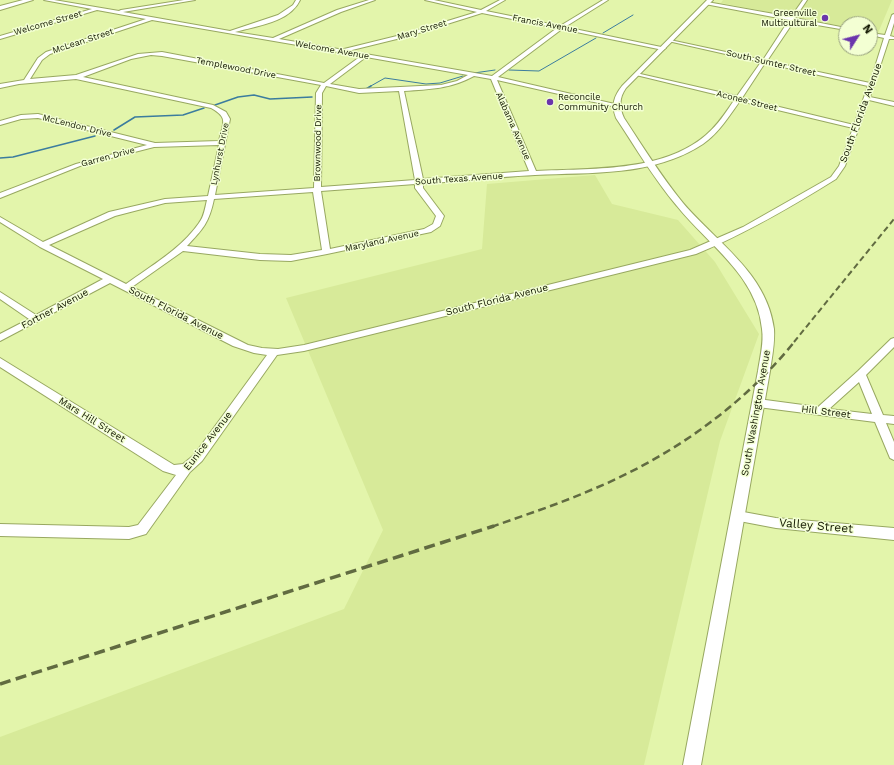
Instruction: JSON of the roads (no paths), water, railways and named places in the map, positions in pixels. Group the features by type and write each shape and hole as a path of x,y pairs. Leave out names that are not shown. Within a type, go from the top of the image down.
{"highway":[{"path":"0,7 29,0"}],"main road":[{"path":"616,105 620,92 709,2"},
{"name":"South Washington Avenue","path":"616,105 620,118 682,206 746,276 757,294 768,327 768,344 758,403 692,765"}],"street":[{"name":"Welcome Avenue","path":"46,0 493,78 616,105"},
{"path":"113,12 193,0"},
{"path":"228,32 260,24 284,14 296,6 298,0"},
{"path":"272,40 339,11 373,0"},
{"name":"Francis Avenue","path":"427,0 561,27 666,44"},
{"name":"Mary Street","path":"338,51 408,35 482,11 503,0"},
{"path":"493,78 561,27 606,0"},
{"name":"South Texas Avenue","path":"42,245 87,224 128,209 165,201 317,189 618,169 651,164 668,159 709,136 719,126 739,99 805,0"},
{"path":"709,2 838,28"},
{"name":"Welcome Street","path":"0,38 97,9"},
{"name":"South Florida Avenue","path":"0,219 42,245 127,287 236,344 260,352 274,353 304,348 693,252 717,243 752,226 834,178 842,166 871,85 891,37 894,15"},
{"name":"McLean Street","path":"28,80 40,59 48,53 152,19"},
{"path":"878,35 891,37"},
{"name":"South Sumter Street","path":"666,44 764,62 871,85"},
{"name":"Templewood Drive","path":"0,86 28,80 77,77 133,56 156,53 323,86 365,92 446,86 459,82 472,75"},
{"path":"323,86 366,56"},
{"name":"Aconee Street","path":"638,74 856,127"},
{"name":"Lynhurst Drive","path":"77,77 178,98 217,108 224,113 227,119 211,197 203,224 181,248 127,287"},
{"name":"Alabama Avenue","path":"493,78 534,174"},
{"name":"Brownwood Drive","path":"323,86 318,98 317,189 322,231 327,252"},
{"name":"Maryland Avenue","path":"181,248 279,258 304,257 434,228 438,223 440,216 423,196 419,188 401,89"},
{"path":"867,98 894,104"},
{"name":"McLendon Drive","path":"0,123 21,117 38,116 154,145"},
{"name":"Garren Drive","path":"0,196 78,165 154,145 222,143"},
{"name":"Fortner Avenue","path":"0,338 111,279"},
{"path":"0,296 36,319"},
{"path":"819,412 861,374 894,341"},
{"name":"Eunice Avenue","path":"0,530 130,533 142,530 186,469 198,458 274,353"},
{"name":"Mars Hill Street","path":"0,362 167,468 174,470 186,469"},
{"path":"861,374 894,455"},
{"name":"Hill Street","path":"758,403 819,412 894,420"},
{"name":"Valley Street","path":"738,516 776,523 894,534"}],"waterway":[{"path":"603,33 633,15"},
{"path":"509,70 539,71 596,38"},
{"path":"474,73 495,70"},
{"path":"369,87 385,78 426,84 440,83 463,76"},
{"path":"366,89 371,86"},
{"path":"215,105 238,97 254,95 270,99 312,97"},
{"path":"114,130 135,117 183,115 204,108"},
{"path":"0,158 13,157 95,136"}],"railway":[{"path":"794,342 894,219"},
{"path":"492,527 554,505 591,490 620,477 676,446 728,409 752,388 795,341"},
{"path":"0,684 492,527"}],"place":[{"name":"Greenville Multicultural","path":"825,18"},
{"name":"Reconcile Community Church","path":"550,102"}]}
